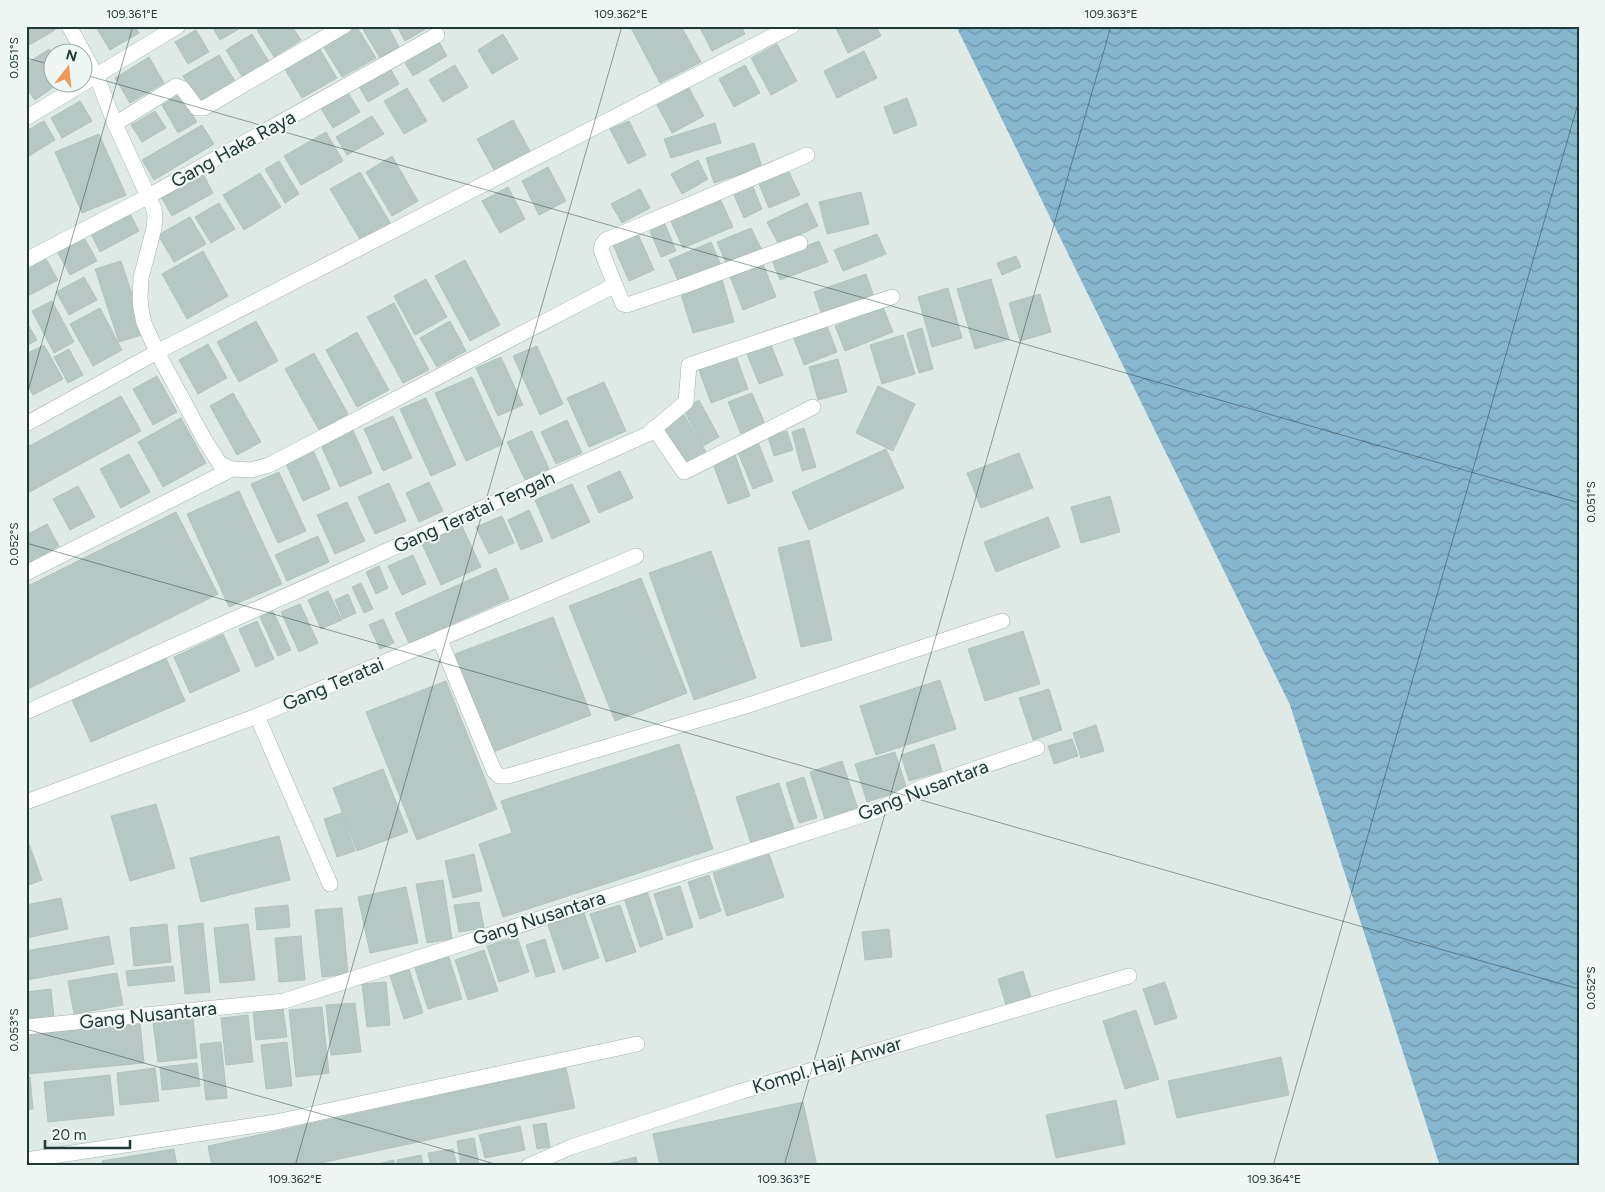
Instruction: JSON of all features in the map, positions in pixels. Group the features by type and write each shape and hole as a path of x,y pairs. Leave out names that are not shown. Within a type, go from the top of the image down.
{"street":[{"path":"69,26 97,77 114,124 154,209 154,228 141,278 140,298 152,354 220,464 232,469 251,470 269,465 615,285"},
{"path":"26,118 97,77 178,26"},
{"path":"114,124 176,86 182,88 197,108 204,108 344,26"},
{"path":"26,424 152,354 792,26"},
{"name":"Gang Haka Raya","path":"26,260 147,197 438,35"},
{"path":"800,243 627,305 623,304 601,250 606,240 808,155"},
{"name":"Gang Teratai Tengah","path":"26,712 648,434 686,402 689,365 892,297"},
{"path":"654,428 684,472 814,407"},
{"path":"26,573 232,469"},
{"name":"Gang Teratai","path":"26,802 257,716 636,556"},
{"path":"440,640 494,771 499,776 508,776 752,704 1002,621"},
{"path":"257,716 330,884"},
{"name":"Gang Nusantara","path":"26,1027 284,1001 878,810 922,787 1038,748"},
{"name":"Kompl. Haji Anwar","path":"528,1166 572,1147 739,1092 1129,976"},
{"path":"26,1160 276,1122 637,1044"}],"water":[{"path":"956,26 1579,26 1579,1166 1440,1166 1290,705"}],"building":[{"path":"26,26 52,26 55,30 26,47"},
{"path":"95,26 134,26 139,33 110,50"},
{"path":"212,26 244,26 220,40"},
{"path":"264,26 292,26 301,40 274,57 257,30"},
{"path":"361,26 388,26 399,47 380,58"},
{"path":"397,26 431,26 405,41"},
{"path":"630,26 681,26 701,62 660,83"},
{"path":"699,26 741,26 745,34 712,51"},
{"path":"835,26 876,26 881,36 848,53"},
{"path":"357,27 376,58 342,77 323,46"},
{"path":"196,30 209,52 188,64 175,42"},
{"path":"252,34 269,62 243,78 226,50"},
{"path":"503,34 518,59 492,74 478,50"},
{"path":"439,42 447,56 413,76 405,63"},
{"path":"777,44 797,81 771,95 751,58"},
{"path":"318,46 337,78 302,98 283,66"},
{"path":"864,51 877,78 837,98 824,71"},
{"path":"42,54 42,92 47,92 35,100 26,88 26,64"},
{"path":"219,55 235,81 199,102 183,76"},
{"path":"149,57 164,83 130,103 115,78"},
{"path":"455,65 468,87 443,102 429,80"},
{"path":"745,65 760,93 734,107 719,79"},
{"path":"389,66 399,84 368,102 358,85"},
{"path":"407,88 427,121 404,134 384,101"},
{"path":"689,88 704,116 672,133 657,105"},
{"path":"347,91 360,112 333,128 320,107"},
{"path":"180,94 197,122 178,133 162,105"},
{"path":"907,98 917,125 894,134 884,107"},
{"path":"80,101 92,121 62,138 51,118"},
{"path":"155,111 166,128 142,142 131,125"},
{"path":"372,116 384,134 347,155 336,137"},
{"path":"513,120 530,151 494,170 477,139"},
{"path":"44,121 55,140 29,156 26,151 26,131"},
{"path":"629,121 646,155 628,164 610,129"},
{"path":"715,123 721,143 671,158 664,139"},
{"path":"202,125 214,144 154,180 142,160"},
{"path":"326,132 343,161 301,185 284,156"},
{"path":"99,134 126,195 82,213 55,152"},
{"path":"754,143 762,167 714,183 706,158"},
{"path":"392,156 418,201 392,216 366,172"},
{"path":"698,160 708,179 682,194 671,174"},
{"path":"279,161 299,194 285,203 265,169"},
{"path":"548,167 566,201 539,215 522,181"},
{"path":"202,172 213,193 172,216 160,195"},
{"path":"360,172 391,224 361,241 330,189"},
{"path":"789,172 800,195 769,208 759,184"},
{"path":"260,173 281,207 244,230 223,195"},
{"path":"751,182 762,209 744,218 732,190"},
{"path":"508,187 525,219 500,233 482,201"},
{"path":"640,189 650,208 622,223 611,204"},
{"path":"861,192 869,224 827,234 819,202"},
{"path":"719,196 733,227 683,248 669,217"},
{"path":"219,203 235,229 211,243 195,217"},
{"path":"807,203 818,226 779,245 767,222"},
{"path":"129,212 139,231 100,252 90,232"},
{"path":"190,217 206,244 174,262 158,235"},
{"path":"665,224 676,251 661,257 650,231"},
{"path":"751,228 762,250 727,265 717,242"},
{"path":"638,234 654,270 629,281 613,245"},
{"path":"877,234 886,254 843,271 834,250"},
{"path":"85,239 97,261 70,275 58,253"},
{"path":"819,241 828,262 780,280 772,260"},
{"path":"711,242 721,265 679,283 669,260"},
{"path":"203,251 228,296 187,319 162,274"},
{"path":"1016,256 1021,267 1002,275 997,263"},
{"path":"46,259 58,280 26,297 26,270"},
{"path":"465,260 500,325 470,341 435,276"},
{"path":"121,261 145,334 119,342 95,269"},
{"path":"763,264 776,297 743,310 730,276"},
{"path":"866,274 875,300 823,318 814,292"},
{"path":"84,277 97,300 69,315 56,292"},
{"path":"426,279 447,317 415,335 394,296"},
{"path":"722,279 734,322 693,333 680,291"},
{"path":"991,279 1009,339 975,349 957,289"},
{"path":"948,288 962,338 932,347 918,297"},
{"path":"1040,294 1051,332 1020,341 1009,303"},
{"path":"52,301 74,342 54,353 32,311"},
{"path":"394,303 429,370 403,383 367,317"},
{"path":"883,307 893,332 845,351 835,326"},
{"path":"100,308 122,350 93,366 70,324"},
{"path":"26,321 37,340 26,346"},
{"path":"256,321 278,361 239,382 217,342"},
{"path":"450,321 466,351 437,367 420,338"},
{"path":"827,326 837,352 804,365 794,339"},
{"path":"922,328 933,369 919,373 907,333"},
{"path":"357,332 389,390 357,407 326,350"},
{"path":"903,335 915,374 882,384 870,345"},
{"path":"208,344 227,378 198,394 179,360"},
{"path":"44,345 63,379 33,395 26,383 26,354"},
{"path":"771,345 783,375 759,384 747,354"},
{"path":"537,346 563,404 540,415 513,356"},
{"path":"69,349 83,375 68,383 54,357"},
{"path":"314,353 348,414 319,430 285,369"},
{"path":"736,356 748,389 711,403 699,370"},
{"path":"501,357 523,405 498,416 476,368"},
{"path":"838,359 847,392 818,400 809,367"},
{"path":"157,376 177,412 153,425 133,389"},
{"path":"472,377 503,444 466,461 435,393"},
{"path":"604,382 626,431 589,447 567,398"},
{"path":"878,386 915,404 893,451 856,433"},
{"path":"233,393 261,442 237,455 210,406"},
{"path":"752,393 765,424 741,434 728,402"},
{"path":"121,396 141,431 26,494 26,448"},
{"path":"426,398 456,465 431,476 400,409"},
{"path":"699,400 719,437 703,446 683,409"},
{"path":"684,415 707,454 684,467 662,428"},
{"path":"393,416 412,458 383,471 364,429"},
{"path":"181,418 206,463 163,487 138,442"},
{"path":"567,420 582,453 556,464 541,432"},
{"path":"352,428 372,473 340,487 320,443"},
{"path":"804,428 816,467 802,471 792,432"},
{"path":"532,431 549,469 525,480 507,442"},
{"path":"787,431 793,450 774,456 768,437"},
{"path":"758,442 773,481 753,489 737,450"},
{"path":"886,449 904,488 809,530 792,492"},
{"path":"314,452 330,489 303,501 286,464"},
{"path":"1019,453 1033,488 981,508 967,473"},
{"path":"129,454 150,492 121,508 100,469"},
{"path":"735,455 750,496 728,504 713,464"},
{"path":"620,471 633,498 599,513 587,486"},
{"path":"279,472 306,531 278,543 251,484"},
{"path":"429,482 443,511 419,522 406,493"},
{"path":"389,483 406,521 375,534 358,497"},
{"path":"572,484 590,522 552,539 535,500"},
{"path":"78,486 95,517 70,530 53,499"},
{"path":"239,491 282,584 229,607 187,514"},
{"path":"1110,496 1120,532 1081,543 1071,507"},
{"path":"347,502 365,541 335,554 317,515"},
{"path":"529,510 543,541 521,550 508,520"},
{"path":"176,512 218,594 26,690 26,587"},
{"path":"502,516 514,543 489,554 476,527"},
{"path":"1048,517 1060,547 996,572 984,542"},
{"path":"47,524 59,546 26,564 26,535"},
{"path":"462,526 481,567 441,585 422,544"},
{"path":"318,536 329,562 287,581 275,555"},
{"path":"809,540 832,640 801,647 778,548"},
{"path":"711,551 756,678 694,700 649,573"},
{"path":"413,555 426,584 402,595 388,566"},
{"path":"379,566 388,588 376,594 366,572"},
{"path":"496,568 509,599 409,643 395,613"},
{"path":"641,578 687,693 615,721 569,606"},
{"path":"361,583 373,609 364,613 352,587"},
{"path":"328,591 342,620 321,629 308,600"},
{"path":"348,594 356,613 343,619 335,600"},
{"path":"300,604 318,643 299,652 281,612"},
{"path":"273,611 291,650 278,656 260,617"},
{"path":"553,617 591,715 493,752 455,654"},
{"path":"383,619 394,643 380,649 369,625"},
{"path":"257,621 274,659 256,667 239,629"},
{"path":"1023,631 1040,684 985,701 968,649"},
{"path":"223,634 240,671 190,693 174,657"},
{"path":"166,658 185,701 91,742 72,700"},
{"path":"940,680 956,729 876,755 860,706"},
{"path":"446,681 497,809 417,840 366,712"},
{"path":"1049,689 1062,730 1033,740 1019,698"},
{"path":"1096,725 1104,751 1081,758 1073,733"},
{"path":"1072,739 1078,756 1054,764 1048,746"},
{"path":"679,744 713,849 503,917 479,844 512,833 501,801"},
{"path":"934,744 942,771 909,781 901,755"},
{"path":"895,752 907,789 867,802 855,764"},
{"path":"842,761 858,809 825,819 810,772"},
{"path":"383,769 408,832 357,851 333,788"},
{"path":"804,777 817,818 799,823 786,783"},
{"path":"779,783 794,829 751,843 736,797"},
{"path":"156,804 175,868 130,881 111,816"},
{"path":"342,813 355,851 337,857 324,819"},
{"path":"279,836 290,880 201,902 190,858"},
{"path":"29,844 42,880 26,886 26,845"},
{"path":"474,854 482,891 453,898 445,861"},
{"path":"769,854 784,897 727,916 713,873"},
{"path":"709,875 721,911 700,919 688,882"},
{"path":"443,880 452,939 427,943 416,884"},
{"path":"680,886 693,927 667,936 654,894"},
{"path":"406,887 418,943 370,953 358,897"},
{"path":"647,891 663,939 640,947 624,898"},
{"path":"61,898 68,929 26,938 26,905"},
{"path":"479,902 484,928 459,932 454,905"},
{"path":"288,905 290,927 257,930 255,908"},
{"path":"620,905 636,952 606,962 590,914"},
{"path":"342,908 348,974 322,977 315,910"},
{"path":"584,913 599,958 563,970 548,925"},
{"path":"203,923 210,992 185,994 178,926"},
{"path":"167,924 171,962 134,966 130,928"},
{"path":"248,924 255,980 220,983 214,928"},
{"path":"889,929 892,957 865,960 862,932"},
{"path":"109,936 114,964 26,980 26,951"},
{"path":"301,936 305,980 279,982 275,938"},
{"path":"517,936 529,972 499,982 487,946"},
{"path":"545,939 555,972 536,977 526,945"},
{"path":"484,950 498,991 468,1000 455,960"},
{"path":"448,954 462,999 428,1009 414,965"},
{"path":"173,966 175,981 128,986 126,971"},
{"path":"409,969 423,1013 404,1019 390,976"},
{"path":"1023,971 1031,997 1006,1005 998,979"},
{"path":"117,973 123,1005 74,1014 68,981"},
{"path":"386,982 390,1025 367,1027 362,984"},
{"path":"1165,982 1177,1018 1155,1025 1143,989"},
{"path":"51,989 54,1017 26,1020 26,992"},
{"path":"355,1003 361,1052 331,1055 326,1005"},
{"path":"322,1007 329,1073 296,1077 289,1010"},
{"path":"283,1008 287,1037 256,1040 253,1012"},
{"path":"1136,1010 1159,1079 1125,1089 1103,1021"},
{"path":"248,1015 253,1062 226,1065 221,1018"},
{"path":"193,1018 197,1058 158,1062 153,1022"},
{"path":"140,1022 144,1063 27,1074 26,1033"},
{"path":"221,1042 227,1098 206,1100 200,1044"},
{"path":"287,1042 292,1086 266,1089 261,1045"},
{"path":"1281,1057 1289,1095 1177,1118 1168,1081"},
{"path":"197,1063 200,1086 162,1090 160,1067"},
{"path":"155,1068 159,1101 120,1105 117,1073"},
{"path":"566,1068 575,1108 307,1166 212,1166 208,1146"},
{"path":"110,1075 114,1115 48,1122 44,1082"},
{"path":"30,1077 33,1109 26,1110 26,1078"},
{"path":"1116,1100 1125,1144 1056,1158 1046,1115"},
{"path":"803,1102 817,1166 660,1166 653,1134"},
{"path":"546,1123 550,1147 537,1149 533,1125"},
{"path":"520,1126 525,1150 485,1158 479,1135"},
{"path":"474,1138 479,1165 461,1166 457,1141"},
{"path":"174,1149 177,1166 103,1166 102,1161"},
{"path":"453,1149 457,1166 431,1166 428,1153"},
{"path":"421,1155 423,1166 398,1166 397,1160"},
{"path":"636,1157 638,1166 598,1166"},
{"path":"394,1160 395,1166 370,1166"}]}
